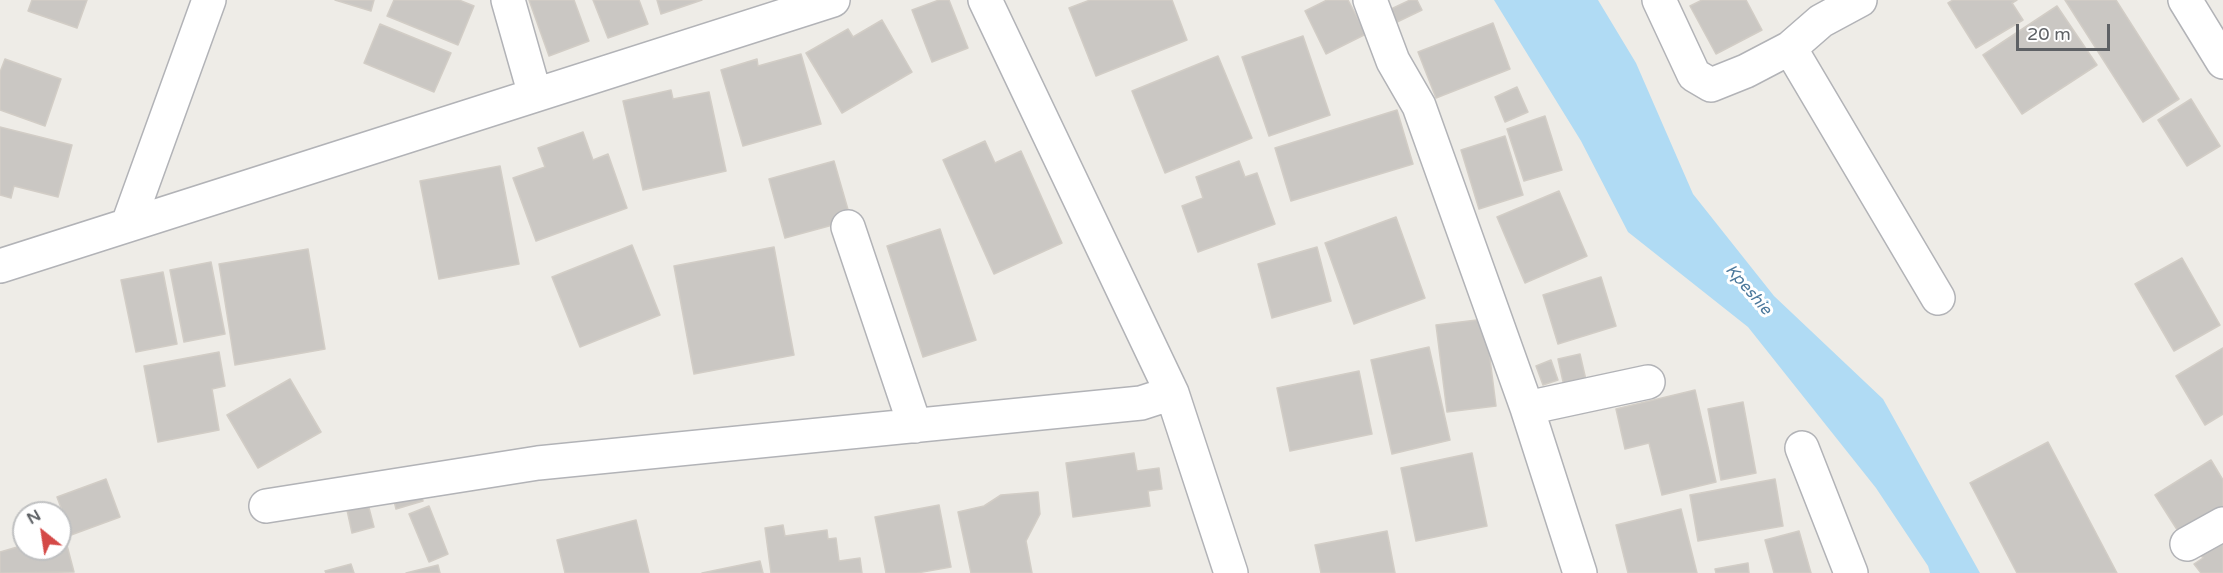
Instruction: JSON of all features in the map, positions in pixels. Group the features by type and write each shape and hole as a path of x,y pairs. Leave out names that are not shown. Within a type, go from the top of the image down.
{"street":[{"path":"128,224 209,0"},
{"path":"508,0 535,95"},
{"path":"0,266 833,0"},
{"path":"984,0 1172,393 1231,573"},
{"path":"1370,0 1393,61 1419,106 1527,408 1580,573"},
{"path":"1659,0 1694,75 1711,85 1746,71 1790,48 1821,21 1860,0"},
{"path":"2185,0 2223,62"},
{"path":"1790,48 1938,298"},
{"path":"848,227 915,426"},
{"path":"1527,408 1648,382"},
{"path":"266,506 538,463 1141,403 1172,393"},
{"path":"1802,447 1851,573"},
{"path":"2187,543 2223,524"}],"water":[{"name":"Kpeshie","path":"1494,0 1598,0 1636,63 1693,194 1774,296 1883,399 1980,573 1930,573 1928,566 1876,488 1748,327 1628,232 1581,141"}],"building":[{"path":"32,0 87,0 77,28 28,11"},
{"path":"335,0 374,0 371,11"},
{"path":"394,0 459,0 474,6 458,45 387,16"},
{"path":"529,0 574,0 589,41 549,56"},
{"path":"593,0 639,0 648,24 608,38"},
{"path":"657,0 702,0 661,14"},
{"path":"939,0 949,0 968,48 932,62 912,10"},
{"path":"1090,0 1172,0 1187,40 1096,76 1069,8"},
{"path":"1327,0 1348,0 1366,34 1326,54 1305,11"},
{"path":"1410,0 1417,0 1422,10 1395,23 1389,10"},
{"path":"1702,0 1746,0 1762,30 1716,54 1690,6"},
{"path":"1953,0 2017,0 2012,3 2023,20 1976,48 1948,3"},
{"path":"2065,0 2116,0 2179,99 2143,122"},
{"path":"2057,6 2097,65 2022,114 1983,55"},
{"path":"882,20 912,72 842,113 806,53 848,29 853,37"},
{"path":"1493,23 1510,69 1436,98 1418,52"},
{"path":"380,24 451,53 434,92 364,63"},
{"path":"1303,36 1330,115 1269,136 1242,57"},
{"path":"801,54 821,124 743,146 721,70 757,59 758,66"},
{"path":"1218,56 1252,138 1165,173 1132,91"},
{"path":"5,59 61,79 45,126 0,110 0,72"},
{"path":"1517,87 1528,112 1505,122 1495,97"},
{"path":"671,90 673,99 709,92 726,171 643,190 623,101"},
{"path":"2191,99 2220,146 2187,166 2158,120"},
{"path":"1397,110 1413,164 1291,201 1275,148"},
{"path":"1545,116 1562,170 1524,181 1507,129"},
{"path":"0,127 72,145 58,197 14,186 11,198 0,195"},
{"path":"583,132 593,160 608,154 627,208 536,241 513,178 545,167 538,148"},
{"path":"1505,136 1523,195 1479,209 1461,150"},
{"path":"985,141 995,163 1021,151 1062,243 994,274 943,160"},
{"path":"834,161 851,220 785,238 769,179"},
{"path":"1239,161 1245,177 1257,173 1275,224 1198,252 1182,206 1203,198 1196,177"},
{"path":"500,166 519,264 439,279 420,181"},
{"path":"1559,191 1587,256 1525,283 1497,217"},
{"path":"1396,217 1425,298 1354,324 1325,243"},
{"path":"940,229 976,340 923,357 887,246"},
{"path":"632,245 660,315 580,347 552,277"},
{"path":"774,247 794,355 694,374 674,266"},
{"path":"1317,247 1331,301 1272,318 1258,264"},
{"path":"308,249 325,349 235,365 219,264"},
{"path":"2182,258 2220,325 2174,351 2135,284"},
{"path":"211,262 225,334 184,342 170,270"},
{"path":"163,272 177,344 136,352 121,280"},
{"path":"1601,277 1616,326 1558,344 1543,295"},
{"path":"1485,319 1496,406 1447,412 1436,325"},
{"path":"1429,347 1450,440 1392,454 1371,360"},
{"path":"2223,348 2223,414 2205,425 2176,376"},
{"path":"219,352 225,386 212,389 219,430 158,442 144,366"},
{"path":"1580,354 1586,380 1564,386 1558,359"},
{"path":"1551,360 1558,380 1543,385 1536,366"},
{"path":"1359,371 1372,434 1290,451 1277,388"},
{"path":"290,379 321,432 258,468 227,415"},
{"path":"1695,390 1716,482 1662,495 1649,443 1625,449 1616,409"},
{"path":"1743,402 1756,473 1721,480 1708,409"},
{"path":"2048,442 2117,573 2017,573 1970,483"},
{"path":"1134,453 1137,471 1159,468 1162,489 1148,491 1150,506 1073,517 1066,463"},
{"path":"1472,453 1487,526 1416,541 1401,468"},
{"path":"2211,460 2223,480 2223,514 2183,539 2155,495"},
{"path":"106,479 120,517 72,535 72,501 58,501 57,497"},
{"path":"1775,479 1783,526 1698,541 1690,495"},
{"path":"419,486 423,501 396,509 392,493"},
{"path":"1038,492 1040,514 1026,541 1032,573 971,573 958,512 984,506 1001,495"},
{"path":"368,504 374,527 352,533 347,510"},
{"path":"939,505 951,567 917,573 886,573 875,517"},
{"path":"429,506 448,554 429,562 409,514"},
{"path":"1681,509 1697,573 1628,573 1616,525"},
{"path":"636,520 649,573 565,573 557,540"},
{"path":"783,525 785,536 827,530 828,539 836,538 839,561 860,558 862,573 771,573 765,528"},
{"path":"2223,528 2223,573 2201,573 2194,564 2203,558 2195,547"},
{"path":"1387,531 1395,573 1321,573 1315,545"},
{"path":"1799,531 1811,573 1774,573 1765,540"},
{"path":"12,548 12,561 71,561 74,572 0,573 0,552"},
{"path":"760,561 763,573 702,573"},
{"path":"1748,563 1749,573 1716,573 1715,569"},
{"path":"351,564 354,573 326,573 325,571"},
{"path":"438,565 440,573 406,573"}]}
